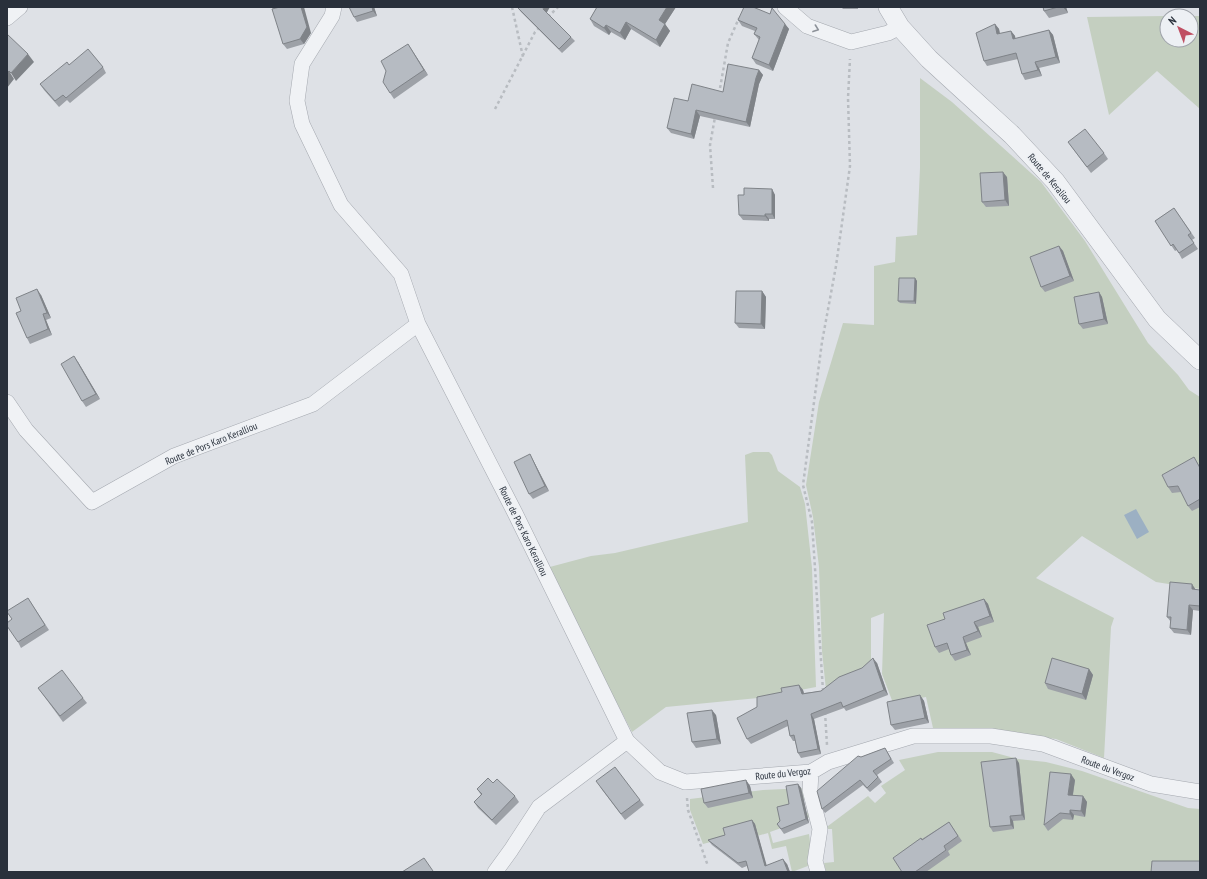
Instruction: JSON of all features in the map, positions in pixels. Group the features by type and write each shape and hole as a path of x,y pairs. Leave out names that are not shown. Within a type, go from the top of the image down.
{"street":[{"path":"7,18 20,7"},
{"name":"Route de Pors Karo Keralliou","path":"334,7 332,16 302,64 297,101 302,124 341,204 401,274 418,324 515,513 627,740"},
{"path":"785,7 807,26 851,42 888,33 900,27"},
{"name":"Route de Keraliou","path":"888,7 900,27 928,59 1012,135 1055,182 1157,319 1200,360"},
{"name":"Route de Pors Karo Keralliou","path":"7,402 26,430 92,502 174,456 313,404 418,324"},
{"name":"Route du Vergoz","path":"627,740 660,772 685,782 811,772 828,762 913,736 991,736 1043,744 1151,784 1200,792"},
{"path":"495,872 512,850 540,807 627,740"},
{"path":"811,772 810,790 820,829 815,861 818,872"}],"path":[{"path":"512,7 523,58"},
{"path":"495,109 523,58 535,32 558,7"},
{"path":"719,98 728,43 741,14"},
{"path":"824,699 812,522 803,485 822,342 836,266 850,166 848,98 851,42"},
{"path":"713,188 710,145 716,114"},
{"path":"824,707 828,762"},
{"path":"685,782 688,810 708,866"}],"green space":[{"path":"1159,16 1159,48 1199,48 1200,16 1200,109 1157,71 1109,115 1087,17"},
{"path":"920,78 952,102 1041,182 1085,241 1148,343 1178,375 1189,390 1200,397 1200,589 1156,582 1082,536 1036,578 1114,618 1111,627 1104,758 1056,739 1002,732 933,728 926,697 893,703 882,674 884,613 871,618 871,663 826,690 822,651 819,567 813,517 806,485 819,402 843,323 874,325 874,266 895,262 896,237 917,235 920,168"},
{"path":"753,452 769,452 772,455 778,471 800,487 805,504 812,568 816,687 758,698 666,707 632,732 546,568 591,556 615,553 748,522 745,455"},
{"path":"938,752 992,752 1018,759 1046,762 1082,771 1188,808 1200,809 1200,872 826,872 824,863 834,862 832,829 824,829 868,796 875,803 886,793 881,786 905,770 899,760"},
{"path":"806,788 809,799 795,802 797,814 812,812 812,817 786,822 787,826 770,832 773,843 809,834 813,864 792,872 786,846 772,849 768,833 743,840 741,834 703,844 690,810 690,799 763,790"}],"water":[{"path":"1136,509 1149,532 1137,539 1124,515"}],"building":[{"path":"280,7 301,7 307,27 300,39 283,44 272,9"},
{"path":"349,7 372,7 373,11 354,17"},
{"path":"517,7 544,7 543,9 571,37 559,49"},
{"path":"597,7 667,7 659,20 665,24 656,40 626,22 620,33 606,25 604,28 590,19"},
{"path":"744,7 753,7 770,14 772,8 785,24 769,65 752,58 760,37 754,34 757,28 738,20"},
{"path":"1043,7 1058,7 1044,11"},
{"path":"995,24 997,34 1011,31 1013,39 1049,30 1056,57 1035,62 1038,70 1022,74 1016,53 984,61 976,33"},
{"path":"7,34 28,54 11,73 9,71 7,73"},
{"path":"408,44 424,70 390,93 383,82 386,71 381,61"},
{"path":"88,49 103,67 66,98 63,95 55,101 40,84 67,62 69,65"},
{"path":"728,64 759,70 746,122 696,110 691,134 667,128 674,98 688,101 692,84 723,92"},
{"path":"1085,129 1104,153 1087,167 1068,142"},
{"path":"1003,172 1005,200 982,202 980,173"},
{"path":"744,188 772,189 772,214 765,214 765,216 739,215 738,195 744,195"},
{"path":"1174,208 1191,233 1188,235 1194,243 1179,253 1173,244 1171,246 1155,221"},
{"path":"1059,246 1070,276 1041,287 1030,257"},
{"path":"899,278 915,278 914,301 898,301"},
{"path":"37,289 47,313 43,314 48,329 27,338 16,313 21,311 16,298"},
{"path":"736,291 762,291 761,324 735,323"},
{"path":"1099,292 1104,319 1079,324 1074,297"},
{"path":"74,356 96,394 82,401 61,364"},
{"path":"530,454 545,486 529,494 514,462"},
{"path":"1194,457 1200,468 1200,499 1188,506 1178,486 1168,487 1162,475"},
{"path":"1170,582 1192,584 1192,589 1200,590 1200,606 1189,605 1187,630 1170,628 1171,617 1167,617"},
{"path":"28,598 45,625 18,642 7,626 7,623 12,619 7,611"},
{"path":"984,599 990,616 974,622 978,631 963,637 967,650 951,655 947,643 935,647 927,625 945,619 943,613"},
{"path":"873,658 884,690 843,707 841,702 811,714 818,749 798,753 794,735 790,736 787,720 747,739 737,718 757,707 757,697 782,692 781,688 799,685 802,694 821,691 839,677 862,668"},
{"path":"1052,658 1089,669 1082,694 1045,683"},
{"path":"62,670 83,698 60,716 38,688"},
{"path":"920,695 925,718 891,725 887,702"},
{"path":"712,710 717,739 692,742 687,713"},
{"path":"885,748 891,759 873,771 878,777 867,788 860,780 822,809 817,791 858,756 861,757"},
{"path":"1016,758 1022,815 1010,816 1011,825 990,827 981,762"},
{"path":"615,767 640,800 621,814 596,781"},
{"path":"1050,772 1071,774 1068,795 1083,796 1081,811 1070,810 1070,814 1060,813 1044,825"},
{"path":"488,778 493,783 497,779 515,796 492,820 474,802 482,794 477,789"},
{"path":"746,780 749,793 704,803 701,789"},
{"path":"798,784 806,819 781,829 777,824 780,821 777,807 789,804 786,786"},
{"path":"752,820 765,866 783,859 788,872 749,872 746,861 738,863 708,840 725,835 723,828"},
{"path":"949,822 958,836 944,846 946,850 915,872 902,872 893,858 921,838 922,840"},
{"path":"424,858 433,871 432,872 402,872"},
{"path":"1152,861 1200,861 1200,872 1151,872"}]}
